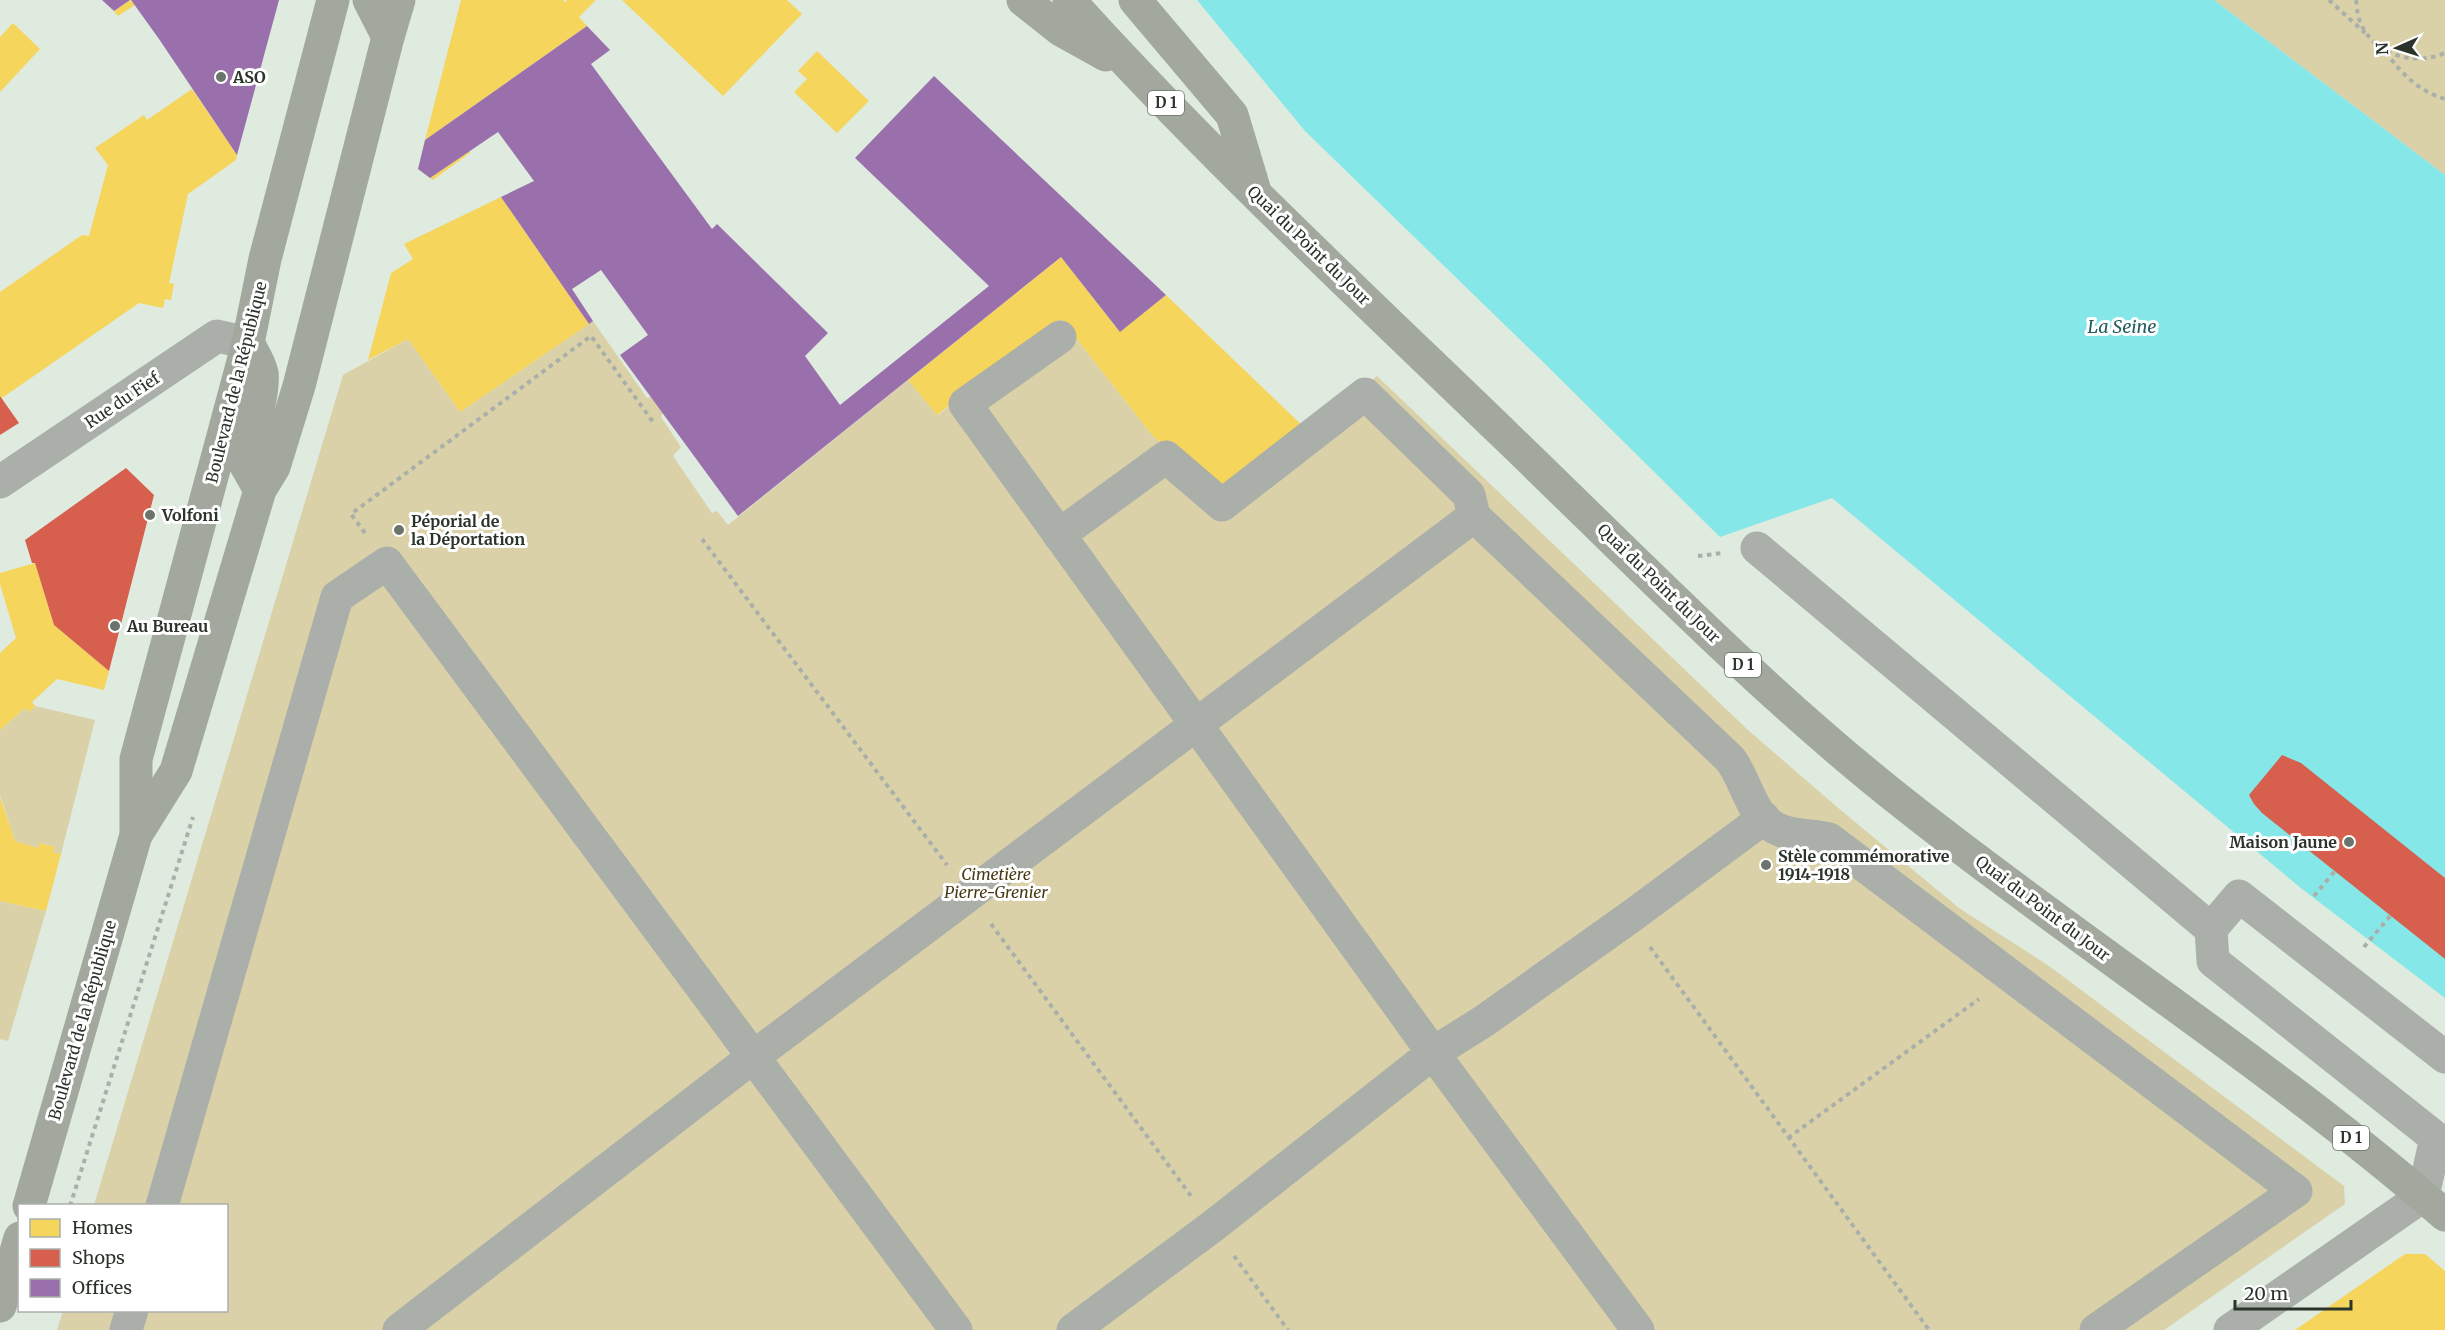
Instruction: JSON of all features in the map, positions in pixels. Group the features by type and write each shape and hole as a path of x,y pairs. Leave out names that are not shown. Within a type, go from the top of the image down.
{"main road":[{"name":"Boulevard de la République","path":"136,835 136,759 248,343 265,260 333,0"},
{"path":"369,0 387,37"},
{"name":"Boulevard de la République","path":"30,1204 136,835 176,771 260,490 274,466 299,386 387,37 399,0"},
{"path":"1023,0 1061,30 1131,69"},
{"name":"Quai du Point du Jour","path":"1069,0 1131,69 1255,193 1775,696 1907,806 2359,1144 2434,1206"},
{"path":"1135,0 1232,115 1255,193"},
{"path":"248,343 262,375 261,392 244,462 260,490"},
{"path":"0,1306 18,1245"}],"street":[{"name":"Rue du Fief","path":"0,482 217,336 248,343"},
{"path":"1060,337 965,404 1433,1053 1638,1330"},
{"path":"1059,535 1166,457 1222,505 1365,394 1469,495 1474,516 1731,759 1756,809 1764,818 1779,830 1829,839 2295,1191 2096,1330"},
{"path":"399,1330 753,1057 1474,516"},
{"path":"1757,548 2211,929"},
{"path":"163,1204 337,597 387,563 956,1330"},
{"path":"1073,1330 1213,1226 1433,1053 1484,1021 1764,818"},
{"path":"2230,1330 2434,1206 2436,1138 2213,961 2211,929 2239,896 2445,1057"},
{"path":"126,1330 132,1312"}],"path":[{"path":"2329,0 2385,51 2402,74 2433,95 2445,99"},
{"path":"2356,0 2359,20 2370,38"},
{"path":"2385,51 2405,58 2426,59 2445,53"},
{"path":"387,563 351,514 591,336 653,422"},
{"path":"702,538 970,895 1288,1330"},
{"path":"2313,896 2335,871"},
{"path":"2362,948 2391,915"},
{"path":"1629,918 1929,1330"},
{"path":"1788,1138 2010,976"}],"green space":[{"path":"2214,0 2445,0 2445,175"},
{"name":"Cimetière Pierre-Grenier","path":"1061,319 1152,435 1223,497 1377,376 1748,730 1837,807 1959,908 2049,966 2344,1186 2345,1204 2164,1330 57,1330 63,1312 228,1312 228,1204 94,1204 343,375 408,339 460,412 593,321 647,398 651,397 663,413 661,417 681,447 673,456 712,513 717,511 728,525 908,380 938,415"},
{"path":"35,706 95,720 61,854 53,852 55,847 40,843 38,848 15,841 0,795 0,730 25,708 29,712"},
{"path":"0,901 46,911 8,1041 0,1039"}],"water":[{"name":"La Seine","path":"1197,0 2214,0 2445,175 2445,998 2302,889 1832,498 1720,537 1305,131"}],"building: Homes":[{"path":"130,0 135,5 118,16 114,11"},
{"path":"461,0 563,0 565,2 567,0 596,0 579,17 587,26 425,140"},
{"path":"622,0 787,0 802,14 723,96"},
{"path":"13,23 40,49 0,92 0,37"},
{"path":"817,51 869,101 837,133 794,92 807,79 798,71"},
{"path":"192,89 237,155 236,160 188,194 169,283 174,284 171,300 165,299 163,308 139,303 2,398 0,396 0,292 82,235 89,236 108,165 95,148 144,115 147,120"},
{"path":"469,151 471,152 433,180 430,178"},
{"path":"501,197 589,324 460,412 408,339 368,360 391,273 413,259 404,244"},
{"path":"1061,257 1120,332 1166,295 1307,430 1223,497 1152,435 1061,319 937,415 908,380"},
{"path":"35,563 54,625 109,671 104,690 57,679 32,702 35,706 29,712 25,708 0,730 0,653 16,638 0,584 0,573"},
{"path":"0,797 15,841 38,848 39,843 55,847 53,852 61,854 46,911 0,901"},
{"path":"2405,1254 2425,1254 2445,1271 2445,1330 2295,1330"}],"building: Shops":[{"path":"0,396 19,423 0,435"},
{"path":"126,468 154,495 109,671 54,625 35,563 32,563 25,540"},
{"name":"Maison Jaune","path":"2282,755 2301,763 2445,878 2445,959 2262,813 2254,804 2249,795"}],"building: Offices":[{"path":"102,0 130,0 114,11"},
{"name":"ASO","path":"131,0 279,0 237,155 159,39"},
{"path":"587,26 610,50 591,64 712,229 717,224 828,333 805,356 840,405 989,286 855,158 934,76 1166,295 1120,332 1061,257 738,516 620,355 648,335 601,270 572,289 593,321 589,324 501,197 534,181 498,132 430,178 418,169 425,140"}],"place":[{"name":"ASO","path":"221,77"},
{"name":"Volfoni","path":"150,515"},
{"name":"Péporial de la Déportation","path":"399,530"},
{"name":"Au Bureau","path":"115,626"},
{"name":"Maison Jaune","path":"2349,842"},
{"name":"Stèle commémorative 1914-1918","path":"1766,865"}]}
